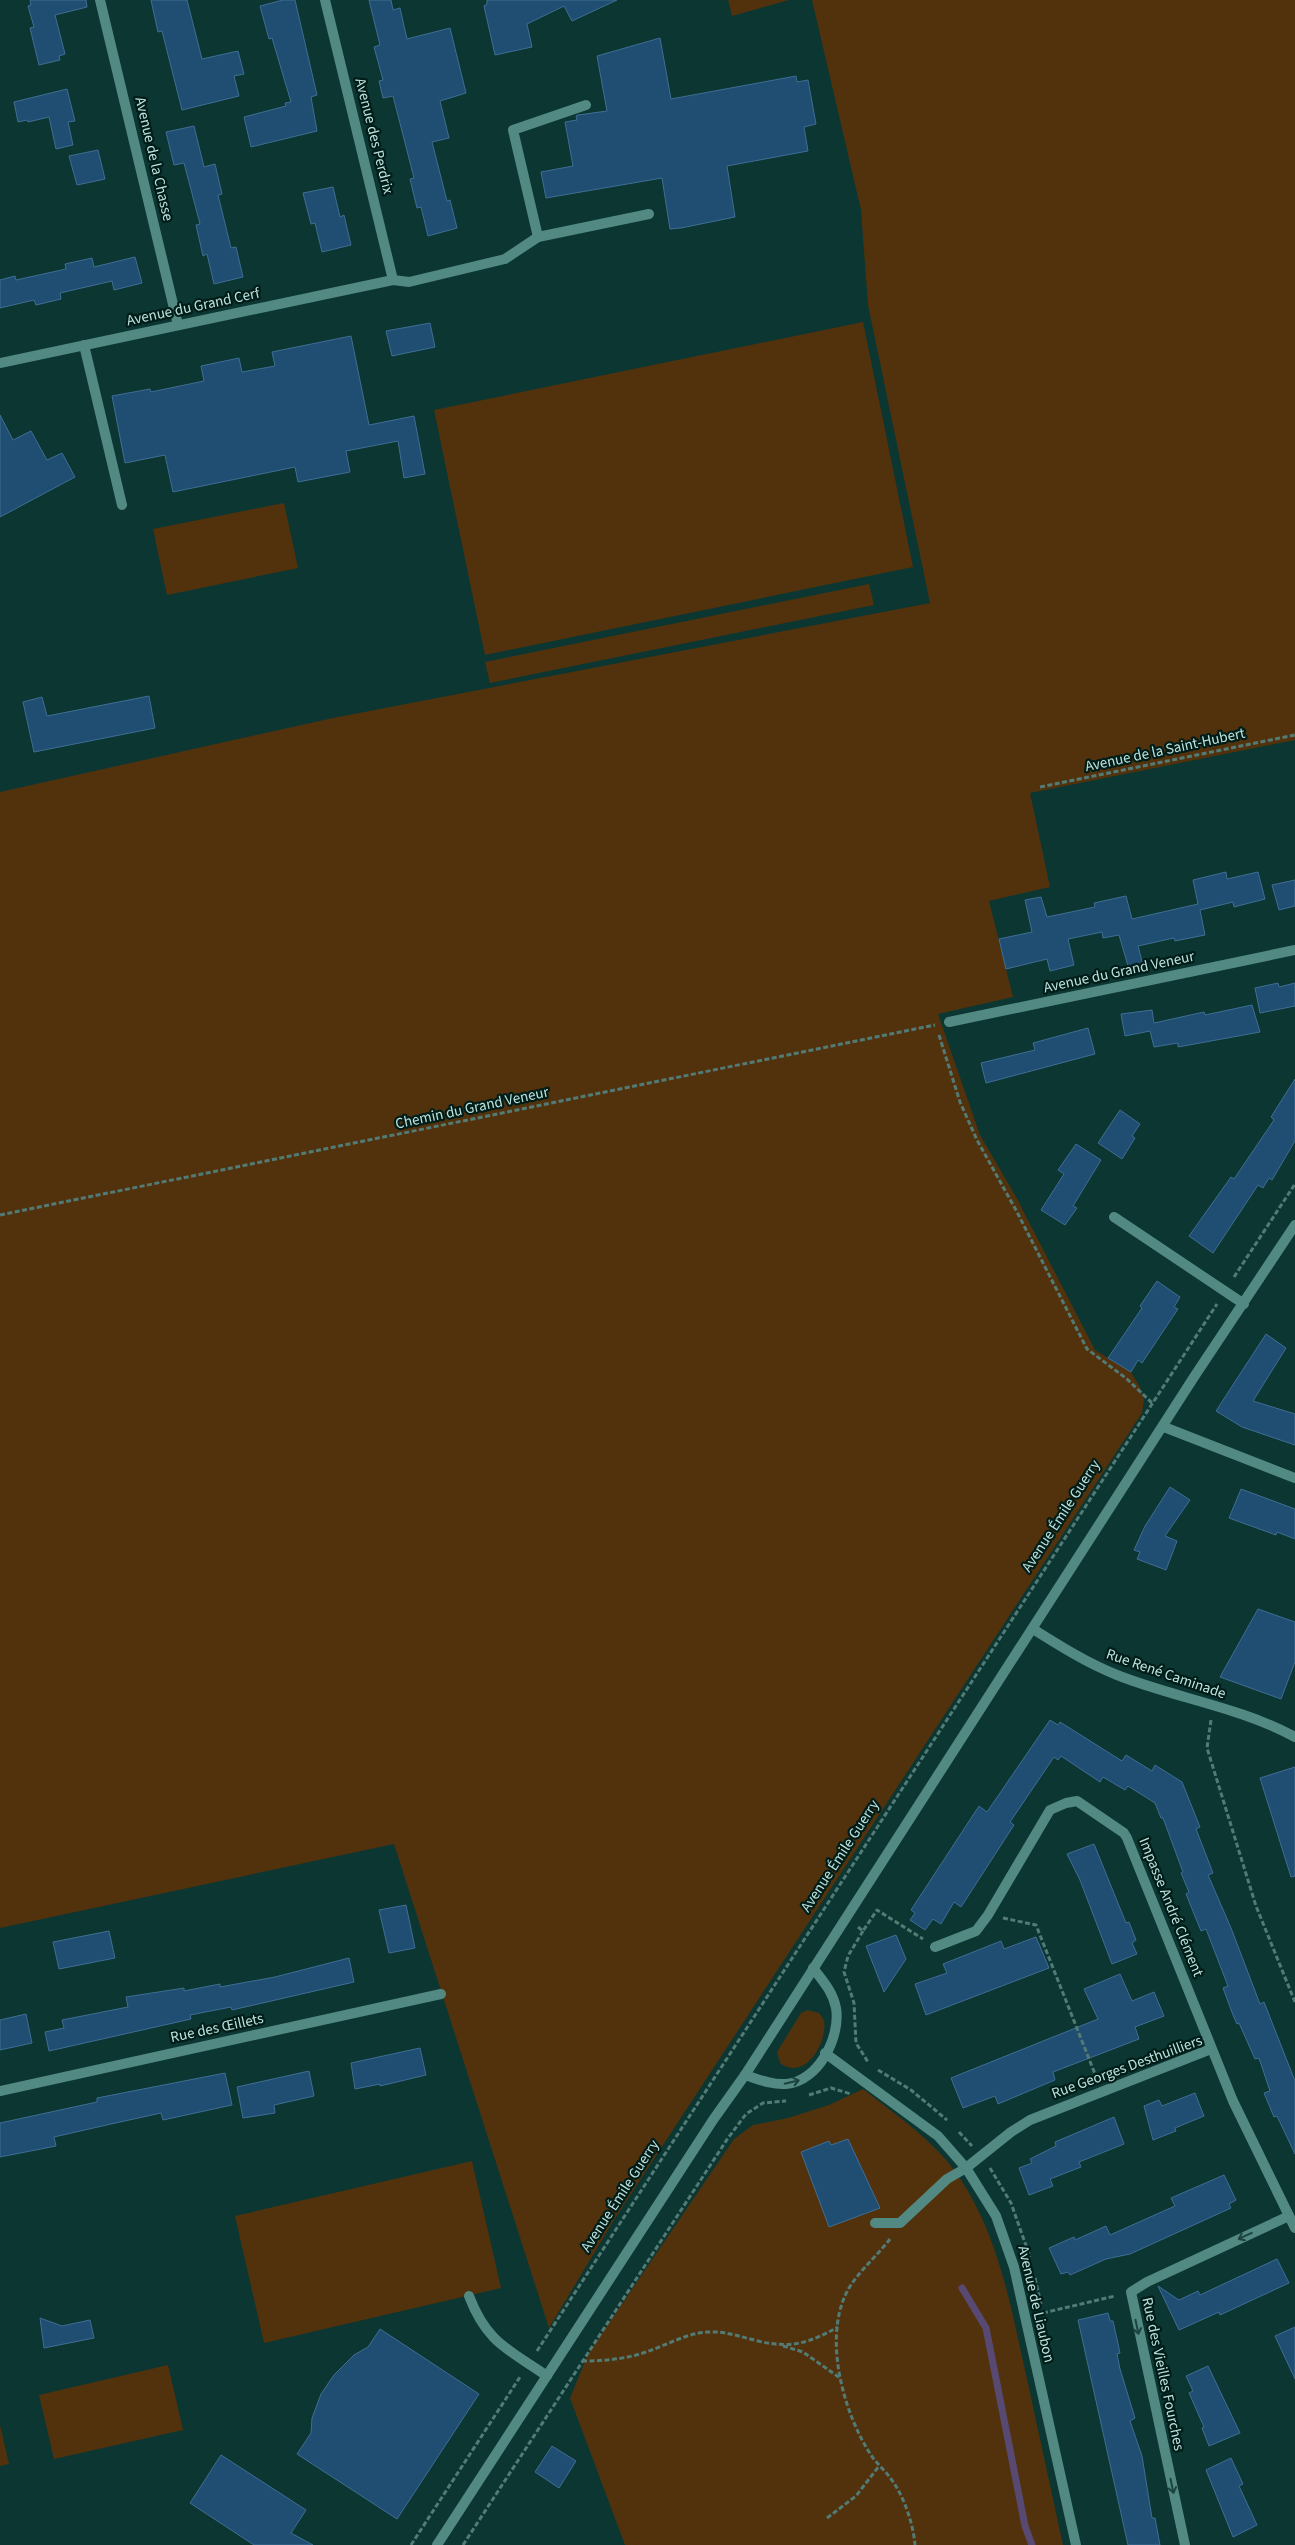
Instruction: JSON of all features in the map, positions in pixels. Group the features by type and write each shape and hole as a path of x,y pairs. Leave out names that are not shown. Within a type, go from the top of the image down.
{"street":[{"name":"Avenue de la Chasse","path":"100,0 178,325"},
{"name":"Avenue des Perdrix","path":"325,0 393,280"},
{"path":"586,106 513,130 538,237 649,214"},
{"name":"Avenue du Grand Cerf","path":"0,363 393,280 409,282 504,259 538,237"},
{"path":"84,345 122,505"},
{"name":"Avenue du Grand Veneur","path":"949,1022 1295,950"},
{"path":"1114,1217 1244,1304"},
{"path":"437,2545 713,2120 745,2075 1164,1427 1194,1377 1295,1225"},
{"path":"1164,1427 1295,1478"},
{"name":"Rue René Caminade","path":"1033,1629 1078,1658 1118,1675 1213,1705 1295,1737"},
{"name":"Impasse André Clément","path":"935,1947 976,1931 988,1915 1050,1810 1066,1803 1077,1801 1124,1833 1127,1838 1211,2049"},
{"path":"745,2075 770,2084 795,2082 805,2078 825,2053 832,2040 836,2026 836,2008 830,1990 813,1968"},
{"name":"Rue des Œillets","path":"0,2091 441,1994"},
{"name":"Rue Georges Desthuilliers","path":"900,2223 948,2179 966,2168 1023,2124 1101,2091 1211,2049 1233,2101 1295,2228"},
{"name":"Avenue de Liaubon","path":"825,2053 938,2136 966,2168 996,2216 1014,2267 1076,2545"},
{"name":"Rue des Vieilles Fourches","path":"1184,2545 1131,2292 1147,2282 1289,2216"},
{"path":"875,2223 900,2223"},
{"path":"469,2296 477,2316 486,2331 499,2344 547,2376"}],"path":[{"name":"Avenue de la Saint-Hubert","path":"1040,787 1295,734"},
{"name":"Chemin du Grand Veneur","path":"0,1216 949,1022"},
{"path":"936,1025 960,1102 977,1140 1017,1212 1087,1349 1127,1379 1152,1403"},
{"name":"Avenue Émile Guerry","path":"411,2545 1295,1184"},
{"path":"1213,1705 1207,1748 1256,1906 1295,2002"},
{"path":"826,1905 863,1931"},
{"path":"800,2098 832,2088 844,2090 858,2099 878,2069 865,2059 857,2048 854,2003 844,1972 848,1956 878,1910 935,1947"},
{"path":"988,1915 1036,1926 1101,2091"},
{"path":"463,2545 728,2138 746,2114 763,2103 791,2100"},
{"path":"900,2223 848,2289 840,2308 838,2326 841,2378 849,2411 860,2436 896,2488 909,2518 915,2545"},
{"path":"1043,2314 1131,2292"},
{"path":"780,2345 804,2343 838,2326"},
{"path":"582,2361 617,2360 644,2353 691,2335 706,2332 734,2334 803,2352 841,2378"},
{"path":"827,2518 856,2496 879,2466"}],"shaded area":[{"path":"728,0 789,0 732,16"},
{"path":"812,0 1295,0 1295,740 1030,793 1050,887 989,901 1013,997 938,1014 980,1135 1016,1197 1095,1350 1131,1372 1141,1389 1144,1400 1142,1413 614,2220 549,2328 394,1844 0,1928 0,792 333,718 930,603 868,305 861,210"},
{"path":"863,322 913,567 485,655 434,410"},
{"path":"284,503 298,568 167,595 153,529"},
{"path":"869,584 874,605 490,683 485,662"},
{"path":"807,2010 819,2013 824,2020 822,2039 813,2057 806,2064 789,2068 780,2063 777,2052 801,2013"},
{"path":"863,2089 907,2123 946,2160 978,2209 990,2236 1007,2293 1021,2351 1063,2545 625,2545 570,2398 588,2354 734,2139 753,2125 788,2118 829,2105"},
{"path":"472,2161 501,2288 264,2343 235,2216"},
{"path":"168,2365 183,2430 54,2459 39,2395"},
{"path":"0,2425 9,2464 0,2466"}],"building":[{"path":"30,0 86,0 87,7 55,15 65,54 59,56 60,60 39,65 30,28 34,27 28,6 31,5"},
{"path":"151,0 187,0 202,59 238,51 244,74 234,76 239,96 182,110 162,31 158,32"},
{"path":"283,0 295,0 317,95 311,97 317,131 251,147 244,117 286,106 285,103 291,102 272,38 269,39 260,6"},
{"path":"369,0 391,0 393,10 400,8 407,39 450,28 466,93 440,101 449,138 432,142 447,201 450,200 457,228 428,236 421,207 417,208 410,179 414,178 393,96 383,98 379,81 383,80 374,47 380,45"},
{"path":"487,0 617,0 572,21 564,6 527,24 532,47 495,55 484,6 487,4"},
{"path":"660,38 671,99 796,76 797,82 808,80 816,124 804,127 808,151 727,166 735,217 681,228 670,229 662,178 546,198 541,172 573,166 565,122 577,120 576,116 578,115 607,111 597,56"},
{"path":"67,89 75,121 68,122 73,145 56,149 49,117 28,122 27,120 18,122 14,102"},
{"path":"194,126 204,167 215,164 222,194 218,195 231,248 236,247 243,277 214,284 207,254 203,256 196,225 200,224 184,163 174,165 166,132"},
{"path":"98,150 105,179 77,185 69,156"},
{"path":"333,187 340,217 344,215 351,245 322,252 315,223 311,224 303,193"},
{"path":"135,257 142,283 114,290 112,281 60,293 61,299 36,305 34,300 0,308 0,280 15,276 16,280 66,269 65,264 92,258 94,267"},
{"path":"430,323 435,347 392,356 386,331"},
{"path":"351,336 369,425 414,416 425,474 404,478 398,441 346,451 350,472 298,482 295,467 173,492 165,455 125,463 112,396 150,389 151,392 204,381 201,366 239,358 242,372 275,366 272,352"},
{"path":"0,415 13,440 31,431 47,460 62,453 75,477 0,517"},
{"path":"149,696 155,728 34,752 23,702 42,697 47,716"},
{"path":"1226,872 1227,879 1258,872 1265,899 1234,907 1233,902 1200,910 1205,935 1175,941 1174,938 1138,946 1143,965 1129,969 1119,935 1103,938 1102,932 1068,939 1074,965 1050,971 1047,959 1006,969 999,939 1032,932 1025,900 1041,897 1047,917 1095,907 1094,903 1126,896 1132,919 1198,904 1193,880"},
{"path":"1295,880 1295,906 1279,910 1272,885"},
{"path":"1278,983 1279,987 1295,983 1295,1006 1260,1013 1255,988"},
{"path":"1252,1005 1260,1032 1178,1047 1178,1043 1154,1047 1150,1031 1125,1036 1121,1014 1152,1010 1154,1023 1204,1012 1205,1015"},
{"path":"1088,1028 1095,1054 986,1083 981,1063 1035,1050 1033,1043"},
{"path":"1295,1079 1295,1141 1272,1180 1269,1178 1263,1188 1258,1185 1213,1253 1189,1236 1231,1177 1234,1179 1274,1120 1271,1117"},
{"path":"1120,1110 1140,1124 1132,1136 1135,1138 1122,1159 1098,1143"},
{"path":"1076,1144 1101,1160 1073,1206 1077,1208 1065,1225 1041,1210 1064,1174 1058,1170"},
{"path":"1157,1281 1180,1297 1174,1307 1178,1309 1142,1363 1138,1360 1131,1372 1108,1358 1142,1308 1140,1306"},
{"path":"1266,1334 1286,1348 1253,1401 1295,1414 1295,1445 1242,1427 1216,1411"},
{"path":"1170,1487 1190,1500 1165,1536 1177,1541 1166,1570 1137,1559 1140,1552 1134,1550 1145,1526"},
{"path":"1241,1489 1295,1509 1295,1539 1277,1532 1276,1535 1229,1518"},
{"path":"1258,1609 1295,1622 1295,1662 1281,1699 1220,1677"},
{"path":"1050,1720 1058,1725 1060,1722 1122,1761 1126,1755 1152,1771 1155,1765 1182,1782 1200,1827 1196,1829 1213,1873 1208,1875 1231,1928 1260,2004 1264,2002 1295,2081 1295,2154 1277,2116 1274,2117 1264,2093 1270,2091 1259,2058 1255,2059 1239,2023 1237,2024 1233,2015 1223,1988 1228,1986 1206,1929 1201,1931 1186,1894 1189,1892 1181,1873 1183,1872 1163,1818 1161,1818 1155,1803 1128,1786 1125,1790 1103,1777 1100,1782 1061,1756 1058,1760 1054,1757 1010,1822 1014,1825 961,1907 954,1902 941,1924 933,1919 925,1930 910,1920 915,1913 911,1910 979,1806 987,1812"},
{"path":"1295,1767 1295,1876 1291,1877 1260,1778"},
{"path":"1094,1844 1126,1923 1129,1922 1136,1940 1132,1943 1137,1954 1112,1964 1080,1880 1067,1854"},
{"path":"406,1905 415,1948 389,1953 379,1910"},
{"path":"109,1931 115,1958 59,1969 53,1942"},
{"path":"896,1935 906,1959 884,1992 866,1946"},
{"path":"1036,1937 1049,1968 926,2015 915,1984 947,1973 943,1964 1001,1941 1004,1949"},
{"path":"349,1958 354,1982 232,2010 231,2007 190,2015 191,2019 49,2051 45,2032 64,2028 62,2020 128,2007 126,1997 184,1988 184,1991 220,1984 220,1987 275,1977"},
{"path":"1120,1974 1132,2001 1154,1992 1164,2016 1135,2027 1139,2039 1053,2072 1055,2080 998,2104 995,2096 963,2108 951,2078 1098,2019 1084,1989"},
{"path":"26,2014 32,2043 0,2050 0,2020"},
{"path":"420,2048 426,2075 380,2086 380,2084 355,2089 351,2063"},
{"path":"309,2071 314,2096 274,2105 275,2113 243,2118 237,2087"},
{"path":"225,2073 232,2105 163,2120 161,2113 111,2124 54,2137 56,2146 0,2157 0,2123 97,2102 97,2098"},
{"path":"1195,2093 1204,2116 1175,2128 1176,2131 1153,2140 1144,2106 1159,2100 1162,2106"},
{"path":"1114,2117 1124,2144 1079,2162 1081,2167 1050,2179 1053,2186 1029,2195 1019,2168 1032,2163 1030,2159 1056,2146 1055,2142"},
{"path":"848,2139 880,2208 829,2227 801,2152 829,2141 831,2145"},
{"path":"1224,2175 1236,2200 1229,2204 1231,2208 1130,2254 1106,2259 1070,2275 1068,2272 1061,2274 1049,2248 1074,2237 1075,2240 1106,2226 1110,2235 1175,2206 1171,2198"},
{"path":"1277,2259 1289,2283 1220,2315 1219,2312 1179,2330 1158,2286 1179,2300 1198,2291 1200,2295"},
{"path":"1108,2313 1110,2321 1113,2321 1120,2353 1117,2354 1120,2369 1135,2418 1130,2421 1142,2456 1152,2518 1155,2518 1160,2545 1128,2545 1078,2320"},
{"path":"40,2318 62,2326 90,2320 94,2338 44,2348"},
{"path":"1295,2327 1295,2379 1275,2336"},
{"path":"380,2329 479,2394 397,2519 297,2454 311,2433 312,2418 321,2394 334,2375 354,2355 368,2347"},
{"path":"1208,2366 1240,2433 1209,2446 1202,2428 1204,2427 1189,2393 1193,2391 1186,2376"},
{"path":"552,2446 576,2461 559,2488 535,2472"},
{"path":"221,2455 306,2510 291,2533 313,2545 254,2545 190,2503"},
{"path":"1231,2458 1243,2484 1239,2486 1257,2525 1233,2537 1206,2470"}],"waterway":[{"path":"962,2288 986,2328 1025,2526 1032,2545"}]}
